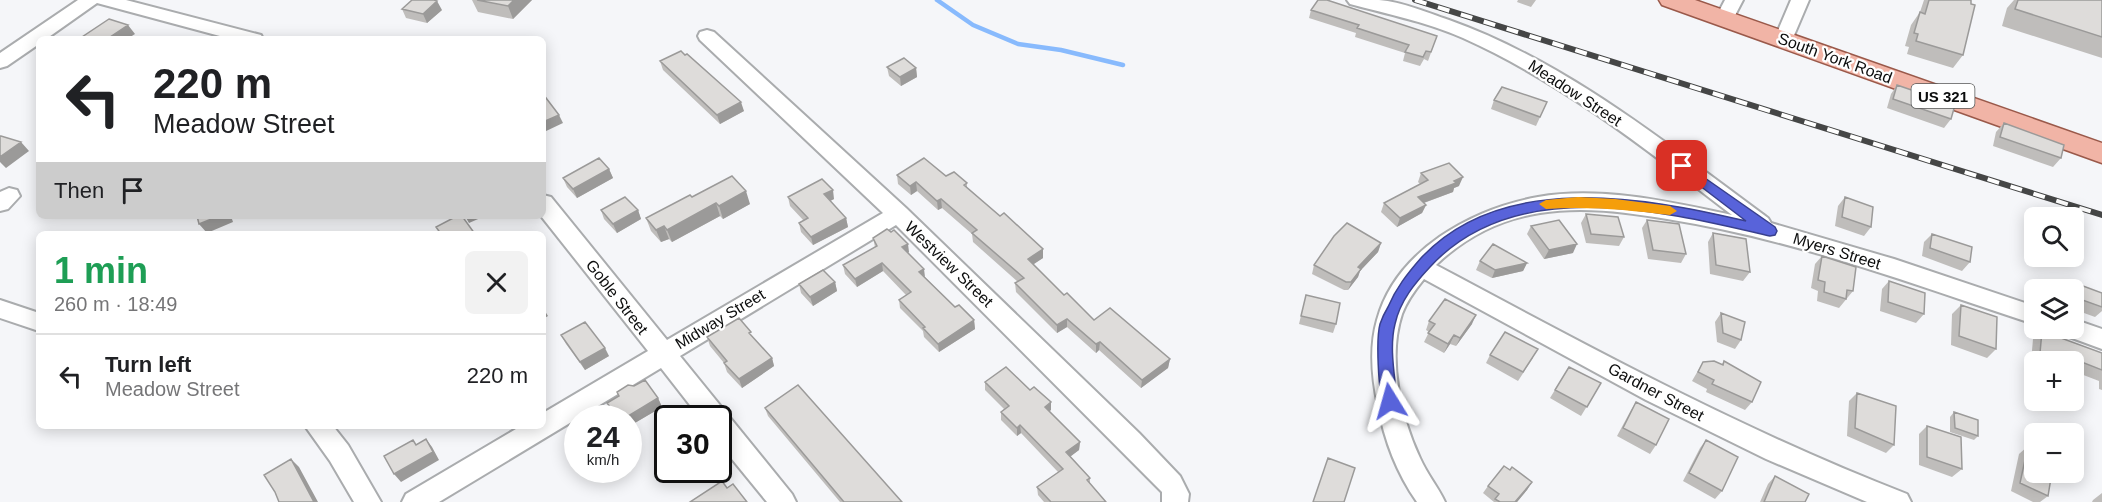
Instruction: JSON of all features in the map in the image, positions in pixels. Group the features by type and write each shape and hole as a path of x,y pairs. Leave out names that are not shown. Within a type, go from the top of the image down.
{"main road":[{"name":"South York Road","path":"1685,2 1729,9 1783,40 2102,153"}],"street":[{"path":"38,36 90,0"},
{"path":"104,0 242,36"},
{"name":"Meadow Street","path":"1356,0 1455,29 1510,51 1542,69 1682,166 1770,231"},
{"path":"1783,40 1800,0"},
{"name":"Westview Street","path":"707,36 898,213 1171,484 1176,494 1175,502"},
{"path":"0,62 36,37"},
{"name":"Myers Street","path":"1421,497 1397,436 1385,363 1388,324 1393,308 1410,280 1439,248 1460,233 1488,219 1539,205 1578,202 1615,203 1712,217 1848,252 2024,312"},
{"name":"Goble Street","path":"546,207 704,405"},
{"name":"Midway Street","path":"546,424 898,213"},
{"name":"Gardner Street","path":"1421,267 1724,428 1804,466 1898,502"},
{"path":"0,309 36,321"},
{"path":"2084,332 2102,339"},
{"path":"320,429 339,453 368,502"},
{"name":"Midway Street","path":"415,502 538,429"},
{"path":"732,440 783,502"}],"building":[{"path":"412,0 437,1 423,14 402,9"},
{"path":"477,0 514,0 508,6"},
{"path":"1318,0 1327,0 1437,36 1431,52 1426,51 1423,57 1405,52 1409,45 1357,28 1359,25 1311,10"},
{"path":"1929,0 1971,0 1971,4 1975,5 1963,55 1916,41 1918,34 1914,33 1920,12 1925,14"},
{"path":"2018,0 2102,0 2102,37 2015,9"},
{"path":"109,19 128,25 112,36 84,36"},
{"path":"681,51 741,102 717,115 660,61"},
{"path":"904,58 916,68 900,77 887,67"},
{"path":"1897,85 1955,105 1951,119 1893,99"},
{"path":"1502,87 1547,102 1540,117 1494,100"},
{"path":"546,98 559,115 546,121"},
{"path":"2004,123 2064,145 2061,158 2000,137"},
{"path":"1,136 21,142 0,157"},
{"path":"599,158 609,169 573,189 563,178"},
{"path":"924,158 946,176 954,172 967,183 964,185 1000,216 1004,213 1043,249 1028,259 1064,295 1067,293 1094,320 1110,308 1170,359 1142,380 1100,342 1096,344 1067,319 1057,325 1015,283 1024,278 972,233 977,230 941,199 937,201 916,182 910,186 897,175"},
{"path":"1449,163 1463,177 1454,181 1456,183 1418,197 1426,205 1400,218 1384,203 1428,180 1421,173"},
{"path":"732,176 746,191 719,206 716,203 667,230 664,226 656,230 646,218 690,195 692,197"},
{"path":"822,179 833,190 824,194 846,218 811,237 799,223 808,218 788,197"},
{"path":"625,197 638,210 613,224 601,210"},
{"path":"1845,197 1873,207 1871,227 1842,217"},
{"path":"1586,214 1618,217 1624,237 1591,234"},
{"path":"198,219 212,219 199,224"},
{"path":"451,219 464,219 473,231 439,231 436,227"},
{"path":"1559,220 1577,244 1549,250 1531,226"},
{"path":"1647,220 1679,224 1686,254 1653,250"},
{"path":"1347,223 1381,243 1358,267 1361,269 1351,282 1346,282 1314,265 1334,236"},
{"path":"887,229 891,232 894,230 908,244 902,247 924,269 919,272 955,307 959,305 974,320 938,344 899,300 911,292 882,263 855,279 843,265 877,246 873,238"},
{"path":"1713,233 1746,239 1750,272 1716,265"},
{"path":"1932,234 1972,247 1970,262 1930,248"},
{"path":"1493,244 1527,263 1495,270 1480,261"},
{"path":"1822,256 1856,267 1853,291 1847,290 1846,299 1824,292 1825,282 1818,280"},
{"path":"823,270 835,282 810,297 799,284"},
{"path":"1889,281 1925,293 1924,314 1888,302"},
{"path":"2084,286 2102,293 2102,307 2084,301"},
{"path":"1306,295 1340,303 1336,324 1301,316"},
{"path":"1445,299 1476,315 1460,338 1454,335 1448,344 1428,333 1435,324 1429,321"},
{"path":"1961,305 1997,317 1996,349 1959,336"},
{"path":"1721,313 1745,322 1741,340 1723,333"},
{"path":"739,318 751,332 749,333 772,358 739,379 724,363 727,361 707,337"},
{"path":"585,322 605,348 580,362 561,335"},
{"path":"1505,332 1538,349 1523,372 1490,355"},
{"path":"2041,339 2064,339 2102,353 2102,370 2084,363 2084,351 2040,351"},
{"path":"1714,361 1723,365 1724,361 1761,382 1752,402 1712,384 1714,380 1698,372 1703,362"},
{"path":"1006,367 1030,390 1034,387 1051,402 1045,407 1080,442 1066,452 1090,478 1087,480 1106,502 1051,502 1037,487 1063,469 1020,425 1017,428 1001,412 1009,406 985,382"},
{"path":"1569,367 1601,383 1587,407 1555,390"},
{"path":"645,380 658,398 642,408 642,405 609,405 607,403 619,396 617,392 628,385 634,386"},
{"path":"798,385 902,502 844,502 765,408"},
{"path":"1857,393 1896,406 1894,445 1855,428"},
{"path":"1636,402 1669,419 1656,445 1623,428"},
{"path":"1954,412 1978,420 1978,436 1955,428"},
{"path":"1927,426 1961,437 1962,469 1927,457"},
{"path":"426,439 433,452 394,474 384,456 413,440 416,445"},
{"path":"1706,440 1738,457 1722,491 1689,473"},
{"path":"1328,458 1355,468 1344,502 1313,502"},
{"path":"291,459 314,502 279,502 264,475"},
{"path":"2024,464 2024,483 2050,483 2048,496 2020,483"},
{"path":"1504,466 1510,470 1512,467 1532,482 1515,502 1500,502 1495,499 1499,494 1488,486"},
{"path":"1775,476 1809,494 1805,502 1764,502"},
{"path":"719,483 723,483 727,488 733,484 747,502 690,502"}],"waterway":[{"path":"937,0 973,25 1018,44 1061,50 1123,65"}],"railway":[{"path":"1415,0 2102,215"}],"slow traffic":[{"path":"1546,204 1615,203 1670,211"}],"route":[{"path":"1390,401 1385,346 1393,308 1410,280 1439,248 1460,233 1488,219 1539,205 1578,202 1615,203 1700,215 1770,231 1682,166"}]}
